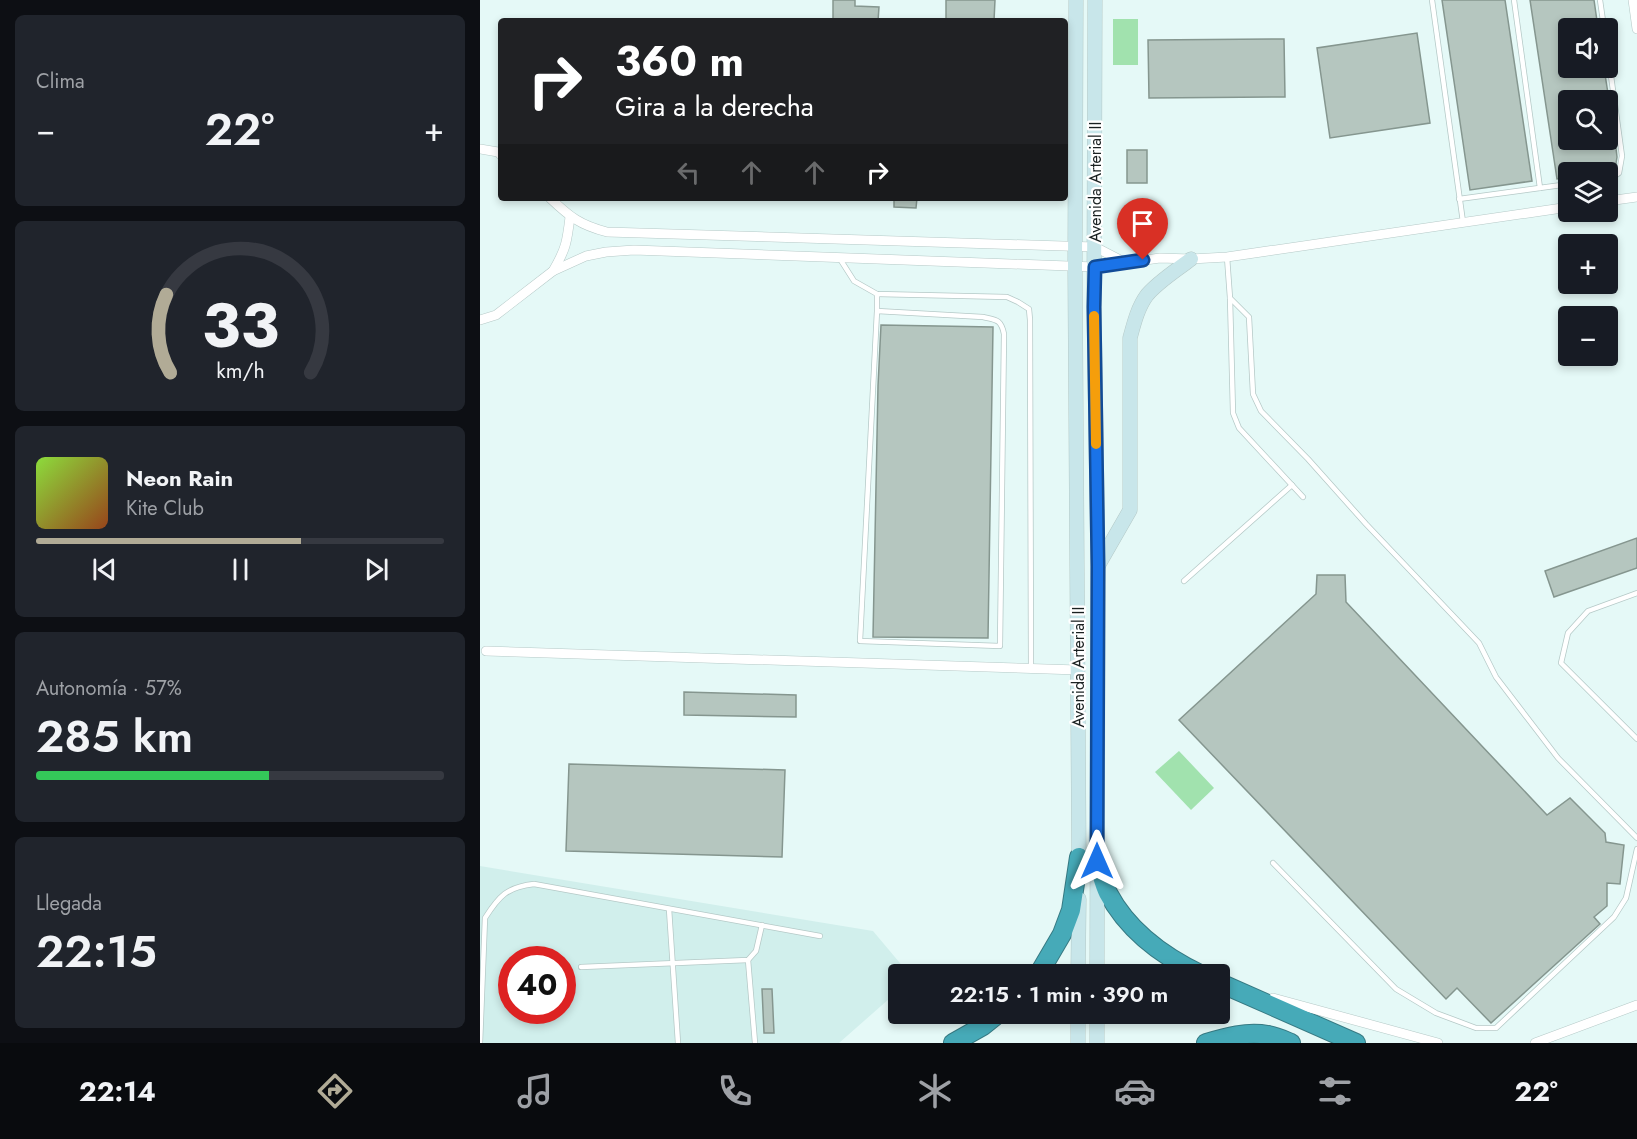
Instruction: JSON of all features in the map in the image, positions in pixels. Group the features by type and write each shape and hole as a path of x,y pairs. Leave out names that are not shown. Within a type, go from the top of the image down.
{"highway":[{"path":"1044,964 1062,934 1071,910 1079,856"},
{"path":"1097,861 1107,891 1124,918 1146,940 1180,964"},
{"path":"1230,988 1356,1043"},
{"path":"953,1043 986,1024"},
{"path":"1206,1043 1247,1034 1270,1035 1291,1043"}],"street":[{"name":"Avenida Arterial II","path":"1076,0 1078,964"},
{"name":"Avenida Arterial II","path":"1095,0 1094,307 1098,566 1097,964"},
{"path":"1633,0 1637,29"},
{"path":"480,149 498,153"},
{"path":"480,156 498,153"},
{"path":"1618,200 1637,197"},
{"path":"553,201 570,217 589,227 607,232 1095,247 1125,263"},
{"path":"480,321 496,315 553,271 586,256 606,252 634,250 1095,267 1160,258 1227,257 1558,209"},
{"path":"553,271 568,240 570,217"},
{"path":"1098,566 1130,510 1130,338 1136,316 1147,295 1191,259"},
{"path":"480,312 496,315"},
{"path":"486,651 1078,670"},
{"path":"1230,986 1438,1043"},
{"path":"1535,1043 1637,1005"},
{"path":"1078,1024 1078,1043"},
{"path":"1097,1024 1097,1043"}],"lane":[{"path":"1432,0 1463,222"},
{"path":"1514,0 1540,188"},
{"path":"1600,0 1603,18"},
{"path":"1611,78 1622,156 1618,174"},
{"path":"1459,199 1558,186"},
{"path":"1227,257 1233,413 1239,428 1303,497"},
{"path":"839,258 854,281 876,294 1007,297 1029,309 1031,668"},
{"path":"876,294 860,641 1000,646 1004,334 1002,325 996,320 983,317 877,311"},
{"path":"1230,298 1249,317 1253,394 1261,411 1479,643 1496,677 1558,758 1637,838"},
{"path":"1184,581 1292,485"},
{"path":"1637,593 1588,611 1568,633 1561,663 1637,739"},
{"path":"1273,862 1396,989 1436,1013 1476,1028 1496,1028 1614,917 1626,898 1637,849"},
{"path":"480,1043 485,918 492,906 504,894 518,886 534,884 820,936"},
{"path":"669,909 678,1043"},
{"path":"581,967 748,960 756,951 762,925"},
{"path":"748,960 755,1043"}],"shaded area":[{"path":"480,866 873,931 901,964 888,964 888,1000 839,1043 480,1043"}],"green space":[{"path":"1113,19 1138,19 1138,65 1113,65"},
{"path":"1179,751 1214,788 1191,810 1155,772"}],"building":[{"path":"833,0 855,0 855,6 879,7 878,18 833,18"},
{"path":"946,0 995,0 994,18 946,18"},
{"path":"1442,0 1505,0 1532,181 1470,190"},
{"path":"1530,0 1594,0 1597,18 1558,18 1558,78 1606,78 1607,90 1558,90 1558,150 1616,150 1616,162 1558,162 1557,179"},
{"path":"1417,33 1430,123 1330,138 1317,48"},
{"path":"1284,39 1285,97 1149,98 1148,40"},
{"path":"1127,150 1147,150 1147,183 1127,183"},
{"path":"894,201 917,201 916,208 894,207"},
{"path":"881,325 993,327 988,638 873,637"},
{"path":"1637,538 1637,568 1554,597 1545,571"},
{"path":"1317,575 1345,575 1346,602 1547,815 1570,798 1605,833 1606,842 1624,845 1620,884 1607,883 1607,906 1594,917 1600,924 1491,1023 1457,988 1446,999 1179,720 1316,594"},
{"path":"684,692 796,695 796,717 684,715"},
{"path":"569,764 785,770 782,857 566,851"},
{"path":"762,989 772,989 774,1033 764,1033"}],"slow traffic":[{"path":"1094,316 1096,444"}],"route":[{"path":"1097,861 1098,566 1095,267 1143,260"}]}
